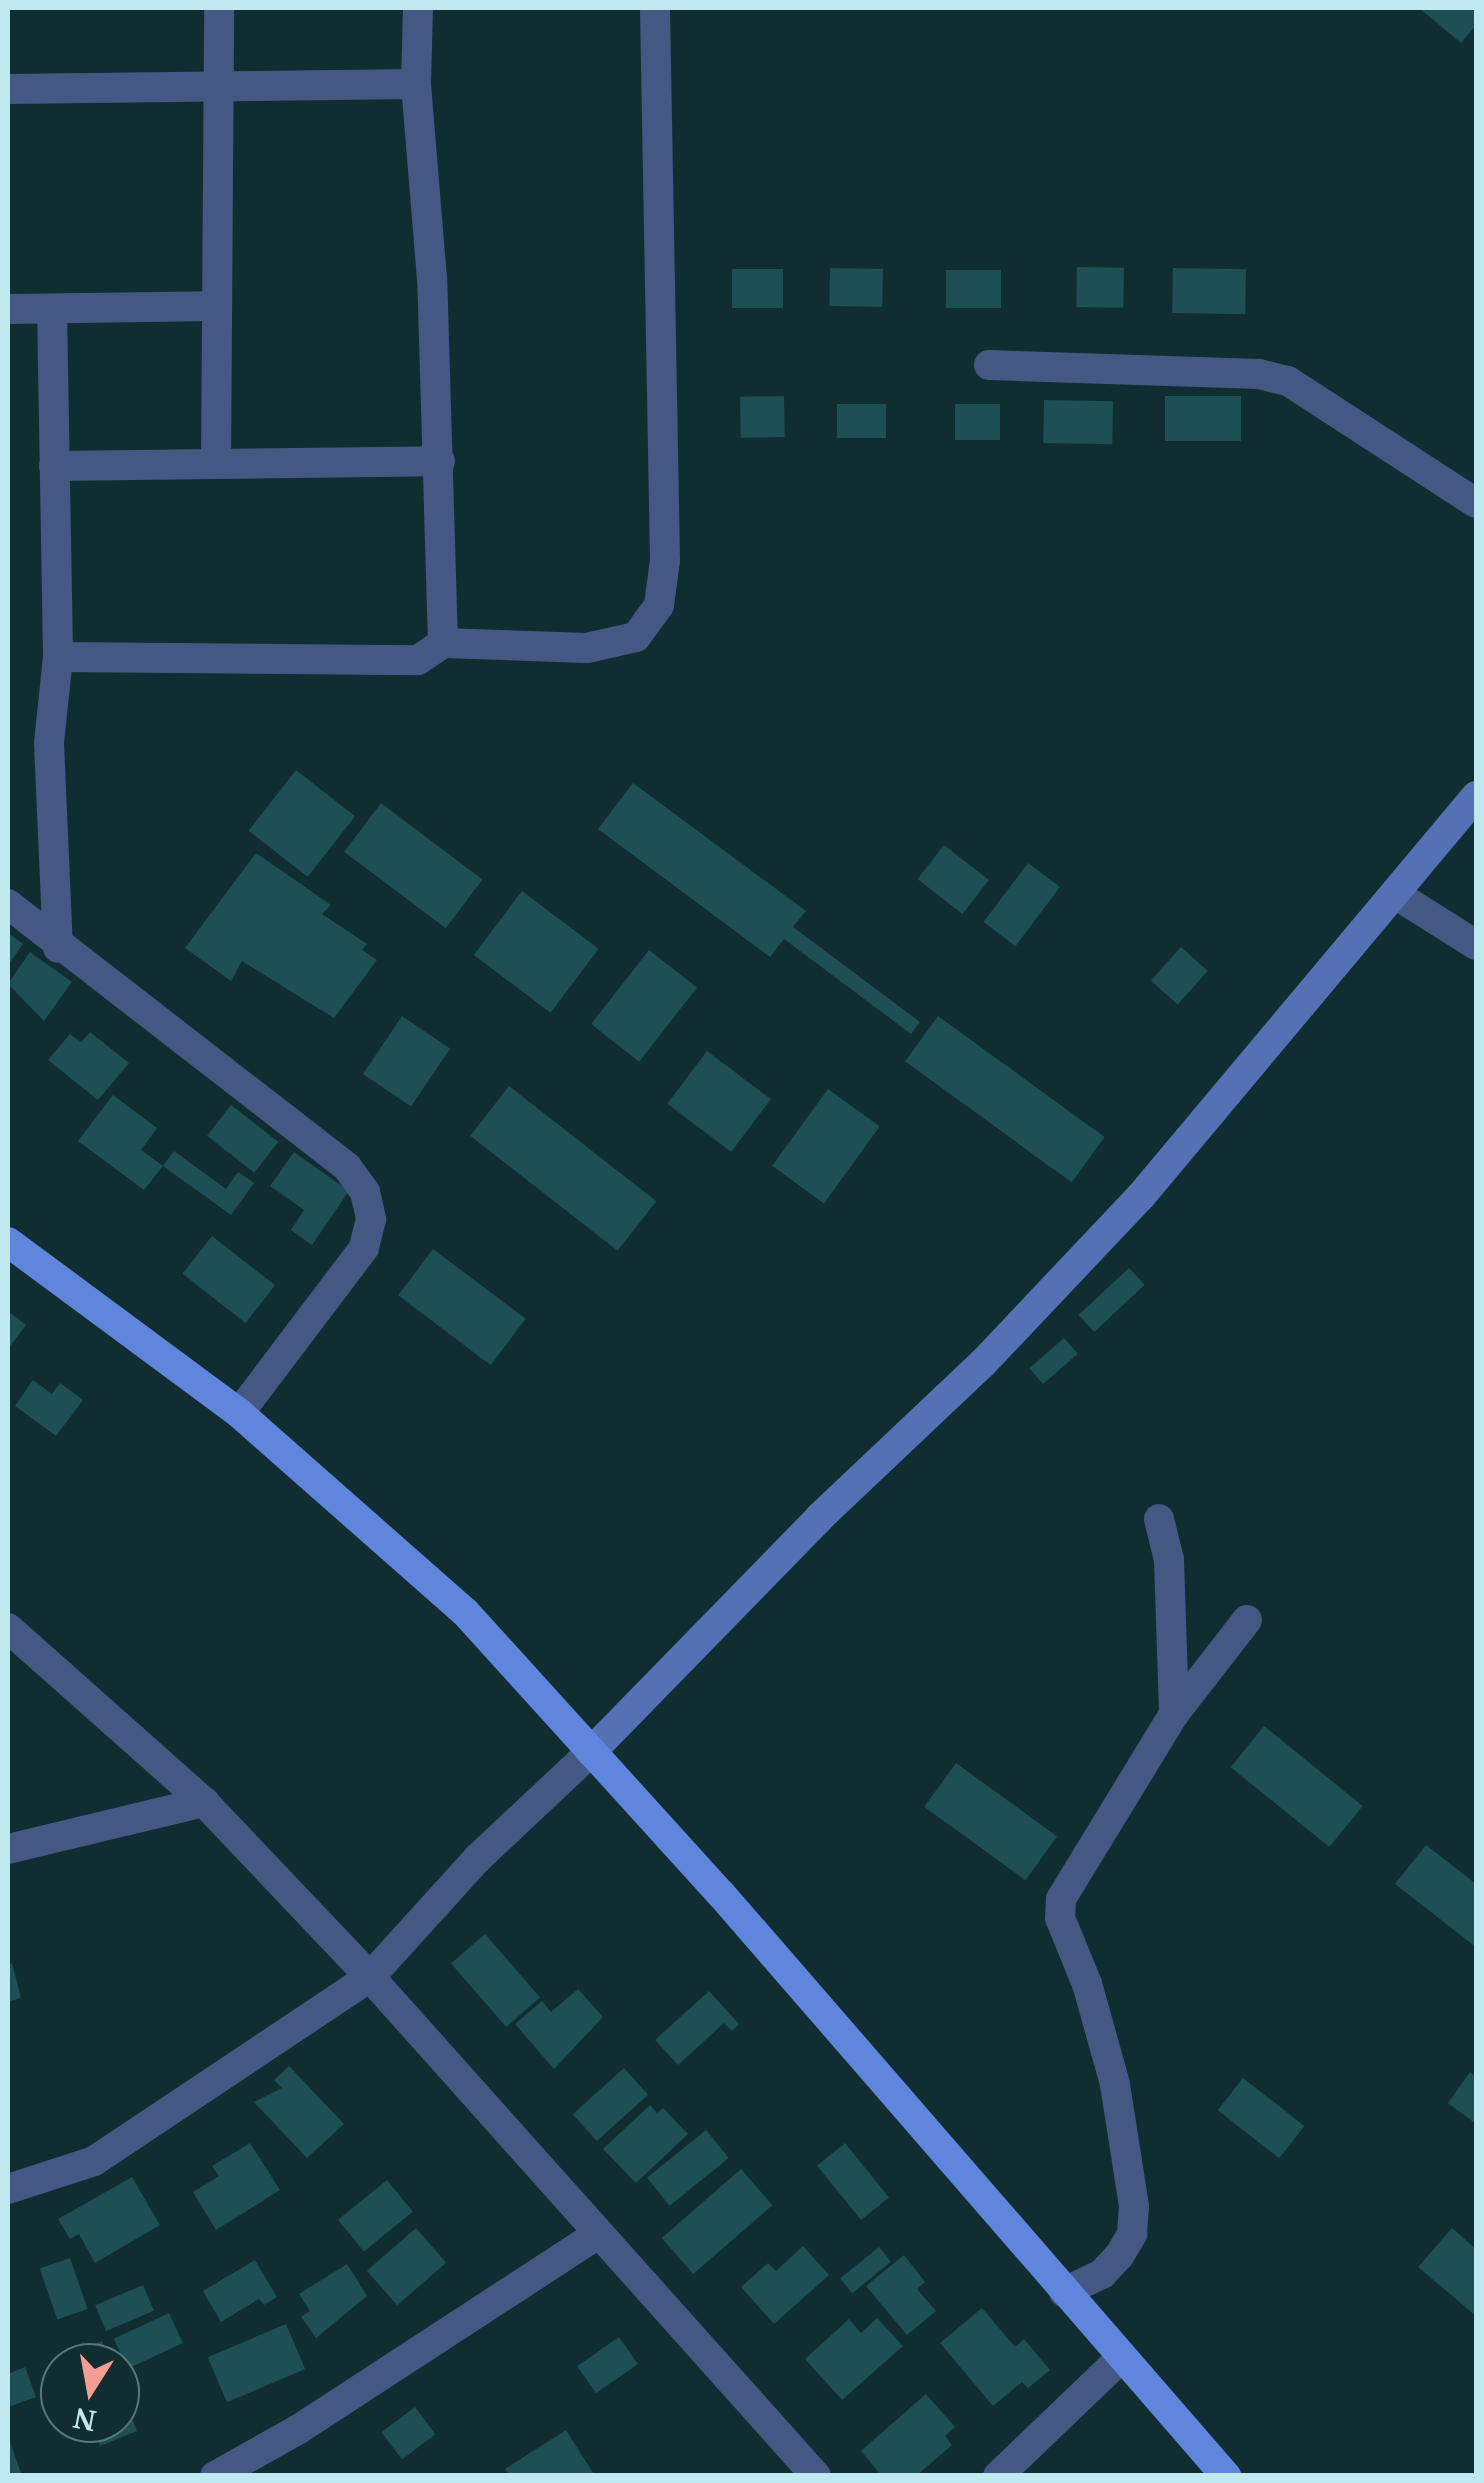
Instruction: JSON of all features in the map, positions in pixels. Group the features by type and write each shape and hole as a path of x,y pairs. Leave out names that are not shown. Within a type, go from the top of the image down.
{"main road":[{"path":"8,1242 239,1414 452,1600 591,1752 1226,2476"}],"street":[{"path":"216,464 214,306 219,8"},
{"path":"418,8 416,84 440,461 443,643"},
{"path":"58,656 418,660 443,643 587,648 636,637 660,605 665,560 655,8"},
{"path":"8,89 416,84"},
{"path":"8,309 214,306"},
{"path":"52,308 58,656 49,743 58,948"},
{"path":"989,365 1260,374 1288,381 1476,504"},
{"path":"54,466 440,461"},
{"path":"8,2189 94,2160 370,1976 478,1858 591,1752 1128,1210 1476,796"},
{"path":"1395,894 1476,945"},
{"path":"8,904 58,948 346,1167 365,1192 371,1220 364,1248 239,1414"},
{"path":"1160,1519 1169,1560 1174,1714"},
{"path":"1064,2292 1102,2274 1119,2256 1132,2234 1134,2206 1115,2084 1088,1984 1060,1918 1062,1899 1174,1714 1247,1620"},
{"path":"8,1628 204,1802 370,1976 816,2476"},
{"path":"8,1850 204,1802"},
{"path":"214,2476 299,2429 598,2234"},
{"path":"998,2476 1121,2358"}],"building":[{"path":"1419,8 1474,8 1476,25 1461,43"},
{"path":"1077,267 1124,268 1123,308 1076,307"},
{"path":"830,268 883,269 882,307 829,306"},
{"path":"1173,268 1246,269 1245,314 1172,313"},
{"path":"732,269 783,269 783,308 732,308"},
{"path":"946,270 1001,270 1001,308 946,308"},
{"path":"784,396 785,437 741,438 740,397"},
{"path":"1165,396 1241,396 1241,441 1165,441"},
{"path":"1044,400 1113,401 1112,444 1043,443"},
{"path":"837,404 886,404 886,438 837,438"},
{"path":"955,404 1000,404 1000,440 955,440"},
{"path":"296,770 355,816 308,877 249,831"},
{"path":"633,783 806,911 793,927 920,1022 911,1034 784,939 770,957 598,829"},
{"path":"381,803 482,879 446,928 344,852"},
{"path":"944,845 989,880 962,914 918,879"},
{"path":"256,853 331,905 322,914 367,944 362,950 377,960 334,1018 242,961 231,981 185,948"},
{"path":"1028,863 1060,887 1015,946 983,922"},
{"path":"522,891 599,949 551,1013 474,955"},
{"path":"8,933 23,944 8,965"},
{"path":"1181,947 1208,971 1178,1005 1151,980"},
{"path":"649,950 697,988 639,1062 591,1024"},
{"path":"30,952 72,982 44,1021 8,984"},
{"path":"402,1016 450,1048 411,1106 363,1074"},
{"path":"938,1016 1105,1137 1072,1182 905,1061"},
{"path":"90,1032 129,1063 98,1100 48,1060 70,1034 81,1042"},
{"path":"707,1051 771,1099 731,1152 667,1104"},
{"path":"509,1086 656,1201 618,1251 470,1136"},
{"path":"828,1089 880,1127 824,1203 772,1166"},
{"path":"113,1095 157,1128 141,1150 163,1166 144,1190 78,1141"},
{"path":"231,1105 278,1142 254,1173 207,1136"},
{"path":"174,1151 226,1189 238,1172 254,1183 231,1215 163,1166"},
{"path":"294,1152 349,1191 312,1245 291,1230 304,1210 270,1186"},
{"path":"212,1236 275,1285 245,1323 182,1274"},
{"path":"433,1249 526,1319 491,1365 398,1295"},
{"path":"1129,1268 1145,1285 1094,1332 1079,1315"},
{"path":"8,1311 26,1325 8,1349"},
{"path":"1064,1338 1078,1354 1043,1384 1029,1368"},
{"path":"33,1380 52,1394 60,1383 83,1400 56,1436 15,1406"},
{"path":"1264,1726 1363,1806 1329,1847 1231,1767"},
{"path":"956,1763 1057,1836 1025,1880 924,1807"},
{"path":"1426,1845 1476,1884 1476,1947 1395,1884"},
{"path":"485,1934 540,1997 506,2027 451,1964"},
{"path":"12,1963 21,1998 8,2002 8,1965"},
{"path":"578,1989 603,2017 554,2069 515,2024 542,2001 551,2012"},
{"path":"709,1991 739,2024 732,2031 724,2023 678,2065 655,2040"},
{"path":"289,2066 344,2124 307,2158 254,2102 282,2088 274,2080"},
{"path":"624,2068 648,2095 597,2141 573,2114"},
{"path":"1470,2072 1476,2077 1476,2124 1448,2103"},
{"path":"1243,2078 1304,2126 1279,2158 1218,2110"},
{"path":"650,2105 657,2113 663,2108 688,2134 636,2183 603,2149"},
{"path":"706,2130 729,2158 670,2206 647,2178"},
{"path":"250,2143 280,2190 216,2230 193,2192 219,2176 212,2166"},
{"path":"845,2143 889,2197 861,2220 817,2166"},
{"path":"741,2169 772,2205 693,2274 662,2238"},
{"path":"132,2177 160,2225 95,2263 79,2234 70,2239 58,2219"},
{"path":"387,2180 413,2212 364,2252 338,2220"},
{"path":"416,2228 446,2263 397,2305 367,2271"},
{"path":"1452,2228 1476,2249 1476,2316 1418,2267"},
{"path":"803,2246 829,2275 774,2324 741,2287 768,2263 776,2271"},
{"path":"879,2247 891,2262 852,2293 840,2278"},
{"path":"904,2255 925,2282 917,2289 936,2311 907,2335 866,2286"},
{"path":"70,2258 88,2309 57,2319 40,2268"},
{"path":"255,2260 277,2297 264,2305 259,2299 221,2322 203,2291"},
{"path":"347,2264 367,2296 316,2338 301,2317 310,2311 299,2294"},
{"path":"143,2285 154,2311 106,2331 95,2305"},
{"path":"982,2308 1015,2347 1024,2339 1050,2370 1028,2388 1022,2382 993,2406 940,2343"},
{"path":"169,2313 183,2343 140,2363 140,2343 116,2343 114,2339"},
{"path":"877,2318 903,2346 842,2400 805,2359 849,2319 861,2333"},
{"path":"286,2324 305,2369 227,2402 208,2357"},
{"path":"619,2337 638,2364 596,2393 577,2366"},
{"path":"25,2367 36,2397 8,2407 8,2374"},
{"path":"926,2394 955,2427 945,2436 952,2445 916,2476 882,2476 861,2451"},
{"path":"415,2407 435,2434 402,2459 381,2432"},
{"path":"566,2430 595,2476 510,2476 505,2469"},
{"path":"8,2436 22,2476 8,2476"}]}
